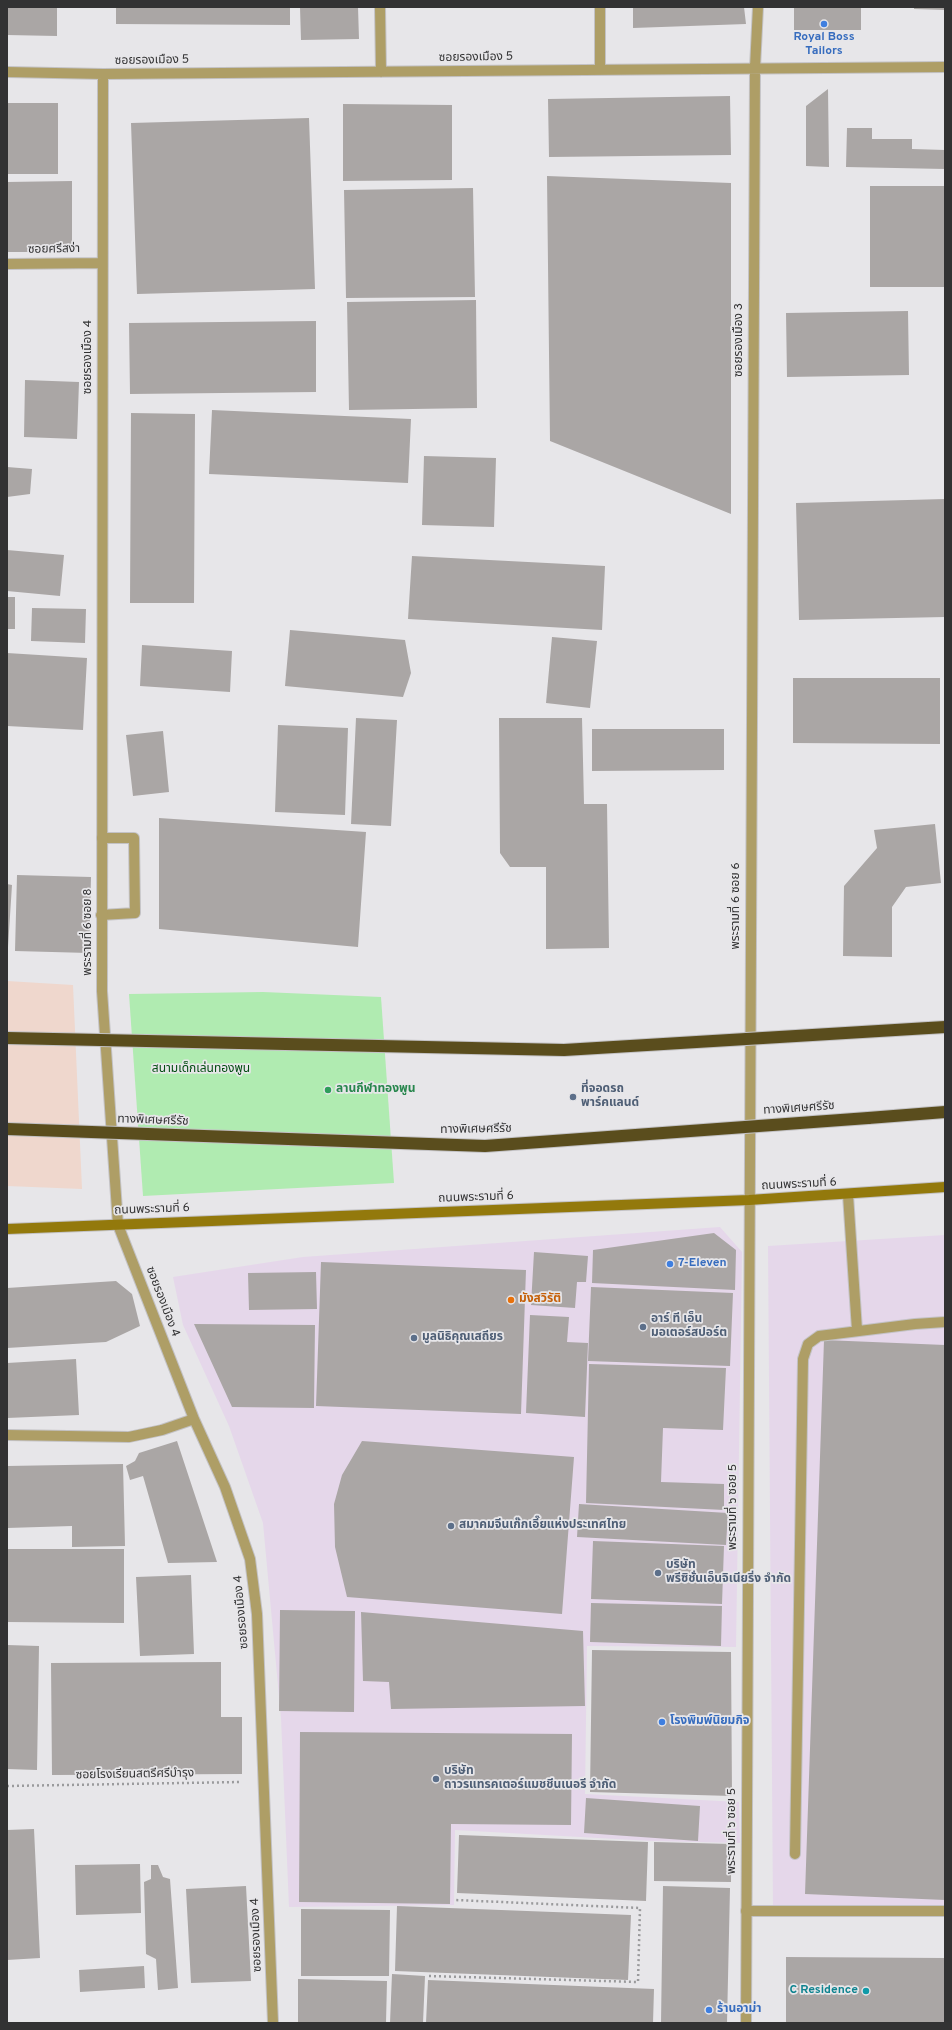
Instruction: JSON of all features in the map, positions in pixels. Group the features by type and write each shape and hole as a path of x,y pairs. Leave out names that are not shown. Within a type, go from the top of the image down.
{"highway":[{"path":"7,1038 564,1050 945,1027"},
{"name":"ทางพิเศษศรีรัช","path":"7,1130 485,1146 945,1112"}],"main road":[{"name":"ถนนพระรามที่ 6","path":"7,1229 749,1200 848,1195 945,1187"}],"street":[{"path":"380,7 380,72"},
{"path":"600,7 600,70"},
{"name":"ซอยรองเมือง 3","path":"752,611 755,68 758,7"},
{"name":"ซอยรองเมือง 5","path":"7,72 103,74 945,67"},
{"name":"ซอยรองเมือง 4","path":"102,639 103,74"},
{"name":"ซอยศรีสง่า","path":"7,264 102,263"},
{"name":"พระรามที่ 6 ซอย 6","path":"749,1200 752,611"},
{"name":"พระรามที่ 6 ซอย 8","path":"102,639 102,992 118,1225"},
{"path":"101,915 135,913 134,838 102,838"},
{"path":"848,1195 857,1330"},
{"name":"พระรามที่ ๖ ซอย 5","path":"746,2023 749,1200"},
{"name":"ซอยรองเมือง 4","path":"118,1225 194,1419 225,1487 250,1559 258,1614 273,2023"},
{"path":"795,1854 803,1359 808,1344 819,1336 857,1330 945,1322"},
{"path":"7,1435 129,1437 162,1430 194,1419"},
{"path":"746,1911 945,1911"}],"path":[{"name":"ซอยโรงเรียนสตรีศรีบำรุง","path":"7,1786 264,1782"},
{"path":"429,1976 638,1982 640,1908 456,1900"}],"shaded area":[{"path":"7,981 73,985 82,1189 7,1186"},
{"path":"720,1227 742,1252 736,1647 587,1646 585,1794 739,1802 740,1843 652,1841 455,1830 454,1905 289,1907 281,1718 263,1523 229,1426 183,1325 173,1277 303,1257"},
{"path":"945,1235 945,1917 773,1910 768,1246"}],"green space":[{"name":"สนามเด็กเล่นทองพูน","path":"263,992 381,997 394,1183 143,1196 129,994"}],"building":[{"path":"7,7 57,7 57,36 7,35"},
{"path":"116,7 290,7 290,25 116,24"},
{"path":"300,7 358,7 359,39 301,40"},
{"path":"633,7 744,7 746,24 633,28"},
{"path":"794,7 861,7 861,30 794,30"},
{"path":"914,7 945,7 945,10 914,9"},
{"path":"828,89 829,167 806,166 806,106"},
{"path":"730,96 731,155 549,157 548,99"},
{"path":"7,103 58,103 58,174 7,174"},
{"path":"343,104 452,105 452,180 343,181"},
{"path":"309,118 315,289 137,294 131,123"},
{"path":"847,128 872,128 872,139 912,139 912,149 945,150 945,169 846,167"},
{"path":"547,176 731,183 731,514 550,441"},
{"path":"72,181 72,252 7,252 7,182"},
{"path":"870,186 945,186 945,287 870,287"},
{"path":"473,188 475,297 346,298 344,190"},
{"path":"476,300 477,408 349,410 347,302"},
{"path":"908,311 909,375 787,377 786,313"},
{"path":"316,321 316,392 130,394 129,323"},
{"path":"25,380 79,382 77,439 24,437"},
{"path":"212,410 411,419 408,483 209,474"},
{"path":"131,413 195,414 194,603 130,603"},
{"path":"424,456 496,458 494,527 422,525"},
{"path":"7,467 32,469 30,494 7,497"},
{"path":"945,499 945,617 799,620 796,503"},
{"path":"7,550 64,555 60,596 7,591"},
{"path":"412,556 605,566 602,630 408,619"},
{"path":"7,597 15,597 15,629 7,629"},
{"path":"32,608 86,609 85,643 31,641"},
{"path":"290,630 405,640 411,673 403,697 285,686"},
{"path":"552,637 597,641 590,708 546,703"},
{"path":"142,645 232,651 230,692 140,686"},
{"path":"7,653 87,658 83,730 7,726"},
{"path":"793,678 940,678 940,744 793,743"},
{"path":"356,718 397,720 391,826 351,824"},
{"path":"499,718 582,718 584,804 607,804 609,948 546,949 546,867 510,867 500,853"},
{"path":"278,725 348,728 345,815 275,812"},
{"path":"592,729 724,729 724,770 592,771"},
{"path":"163,731 169,792 133,796 126,735"},
{"path":"159,818 366,832 358,947 159,929"},
{"path":"935,824 941,883 906,887 892,907 892,957 843,956 844,886 877,848 874,830"},
{"path":"17,875 91,877 89,953 15,951"},
{"path":"7,884 12,885 8,947 7,947"},
{"path":"714,1233 736,1250 735,1290 592,1283 593,1250"},
{"path":"534,1252 588,1256 586,1282 577,1282 575,1308 531,1305"},
{"name":"มูลนิธิคุณเสถียร","path":"321,1262 526,1270 521,1414 316,1406"},
{"path":"316,1272 317,1309 249,1310 248,1273"},
{"path":"116,1281 132,1294 140,1326 106,1342 7,1348 7,1288"},
{"path":"591,1287 733,1293 730,1366 588,1361"},
{"path":"530,1315 569,1317 567,1342 588,1343 585,1417 526,1413"},
{"path":"194,1324 315,1325 314,1408 232,1407"},
{"path":"824,1340 945,1345 945,1900 805,1894"},
{"path":"76,1359 79,1415 7,1418 7,1363"},
{"path":"589,1364 726,1368 723,1430 663,1428 661,1482 724,1484 724,1510 586,1503"},
{"path":"177,1441 217,1562 168,1563 143,1476 130,1480 126,1466 135,1461 139,1453"},
{"name":"สมาคมจีนเก๊กเอี๊ยแห่งประเทศไทย","path":"362,1441 574,1457 562,1614 347,1597 335,1547 334,1504 342,1475"},
{"path":"123,1464 125,1546 72,1547 72,1526 7,1528 7,1466"},
{"path":"579,1504 728,1513 726,1545 577,1537"},
{"name":"บริษัท พรีซิชั่นเอ็นจิเนียริ่ง จำกัด","path":"593,1541 724,1546 722,1604 591,1599"},
{"path":"7,1549 124,1549 124,1623 7,1622"},
{"path":"191,1575 194,1654 140,1656 136,1577"},
{"path":"591,1603 722,1606 721,1646 590,1642"},
{"path":"280,1610 355,1611 354,1712 279,1711"},
{"path":"361,1612 583,1631 585,1706 391,1709 389,1682 363,1681"},
{"path":"7,1645 39,1646 37,1770 7,1769"},
{"name":"โรงพิมพ์นิยมกิจ","path":"592,1650 731,1652 732,1796 590,1792"},
{"path":"221,1662 221,1717 242,1717 242,1774 52,1775 51,1663"},
{"name":"บริษัท ถาวรแทรคเตอร์แมชชีนเนอรี จำกัด","path":"300,1732 572,1734 571,1825 451,1824 450,1904 299,1902"},
{"path":"586,1798 700,1806 698,1841 584,1833"},
{"path":"34,1829 40,1958 7,1960 7,1830"},
{"path":"459,1835 648,1842 646,1901 457,1893"},
{"path":"654,1842 731,1844 731,1882 654,1881"},
{"path":"140,1864 141,1913 76,1915 75,1865"},
{"path":"151,1865 158,1865 163,1877 170,1879 178,1988 158,1990 156,1959 146,1954 144,1882 151,1879"},
{"path":"246,1886 251,1981 191,1983 186,1889"},
{"path":"663,1886 730,1888 727,2023 661,2023"},
{"path":"397,1906 631,1915 628,1980 395,1971"},
{"path":"301,1909 390,1910 389,1976 301,1976"},
{"name":"C Residence","path":"786,1957 945,1958 945,2023 786,2023"},
{"path":"144,1966 145,1988 80,1992 79,1970"},
{"path":"392,1974 425,1976 423,2023 390,2023"},
{"path":"298,1979 387,1981 386,2023 298,2023"},
{"path":"428,1980 654,1989 653,2023 426,2023"}],"place":[{"name":"Royal Boss Tailors","path":"824,24"},
{"name":"ลานกีฬาทองพูน","path":"328,1090"},
{"name":"ที่จอดรถ พาร์คแลนด์","path":"573,1097"},
{"name":"7-Eleven","path":"670,1264"},
{"name":"มังสวิรัติ","path":"511,1300"},
{"name":"อาร์ ที เอ็น มอเตอร์สปอร์ต","path":"643,1327"},
{"name":"มูลนิธิคุณเสถียร","path":"414,1338"},
{"name":"สมาคมจีนเก๊กเอี๊ยแห่งประเทศไทย","path":"451,1526"},
{"name":"บริษัท พรีซิชั่นเอ็นจิเนียริ่ง จำกัด","path":"658,1573"},
{"name":"โรงพิมพ์นิยมกิจ","path":"662,1722"},
{"name":"บริษัท ถาวรแทรคเตอร์แมชชีนเนอรี จำกัด","path":"436,1779"},
{"name":"C Residence","path":"866,1991"},
{"name":"ร้านอาม่า","path":"709,2010"}]}
